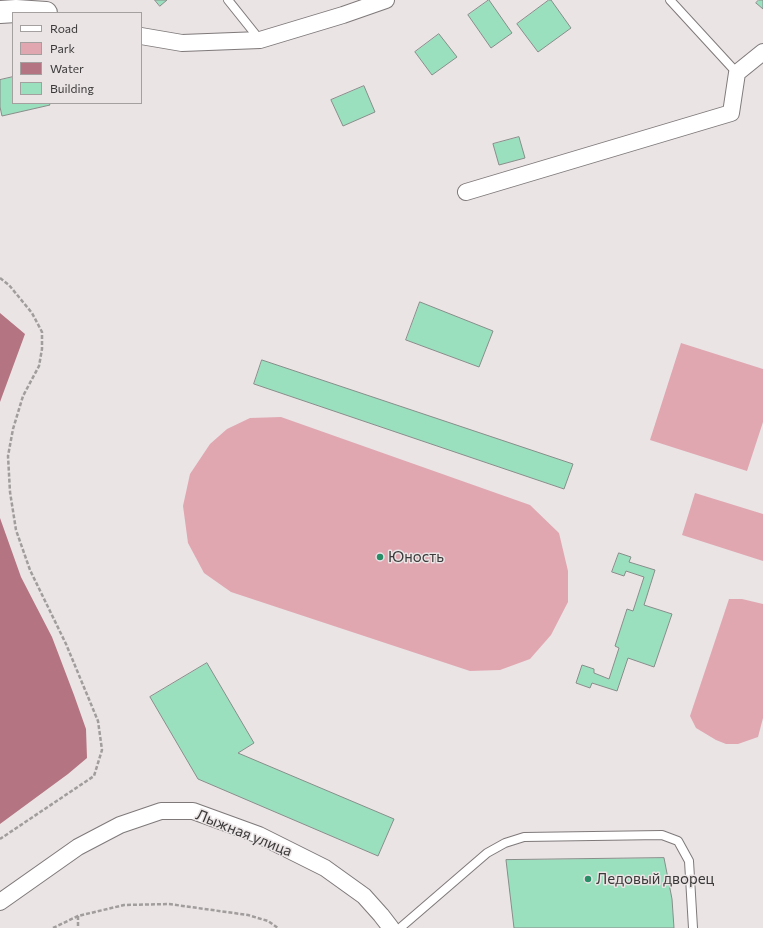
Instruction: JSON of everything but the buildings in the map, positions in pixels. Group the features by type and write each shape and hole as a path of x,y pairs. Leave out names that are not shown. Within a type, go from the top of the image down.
{"street":[{"path":"47,12 48,0"},
{"path":"142,36 182,43 260,40 343,15 386,0"},
{"path":"0,12 32,12"},
{"path":"466,192 731,113 737,73 763,52"},
{"name":"Лыжная улица","path":"0,902 78,847 120,825 161,811 194,811 259,836 325,868 364,896 391,928"}],"lane":[{"path":"228,0 260,40"},
{"path":"670,0 737,73"},
{"path":"400,928 487,853 505,843 524,837 662,835 678,841 689,861 693,928"}],"path":[{"path":"0,278 9,285 32,313 42,332 42,349 39,366 23,396 13,429 8,456 10,492 16,530 30,570 66,644 98,721 102,750 94,776 0,839"},
{"path":"53,928 78,916 124,905 169,904 248,914 268,921 278,928"},
{"path":"78,916 78,928"}],"green space":[{"path":"681,343 763,369 763,422 747,471 650,440"},
{"name":"Юность","path":"281,417 530,505 559,533 568,571 568,602 551,635 530,659 500,670 470,671 231,592 204,573 188,543 183,506 190,474 210,444 227,429 250,418"},
{"path":"695,493 763,514 763,561 682,535"},
{"path":"729,599 742,599 763,604 763,718 758,737 738,744 726,744 716,740 696,728 690,716"}],"water":[{"path":"0,313 25,334 0,402"},
{"path":"0,518 21,577 52,637 74,695 86,729 87,758 68,774 0,824"}],"place":[{"name":"Юность","path":"380,557"},
{"name":"Ледовый дворец","path":"588,879"}]}
